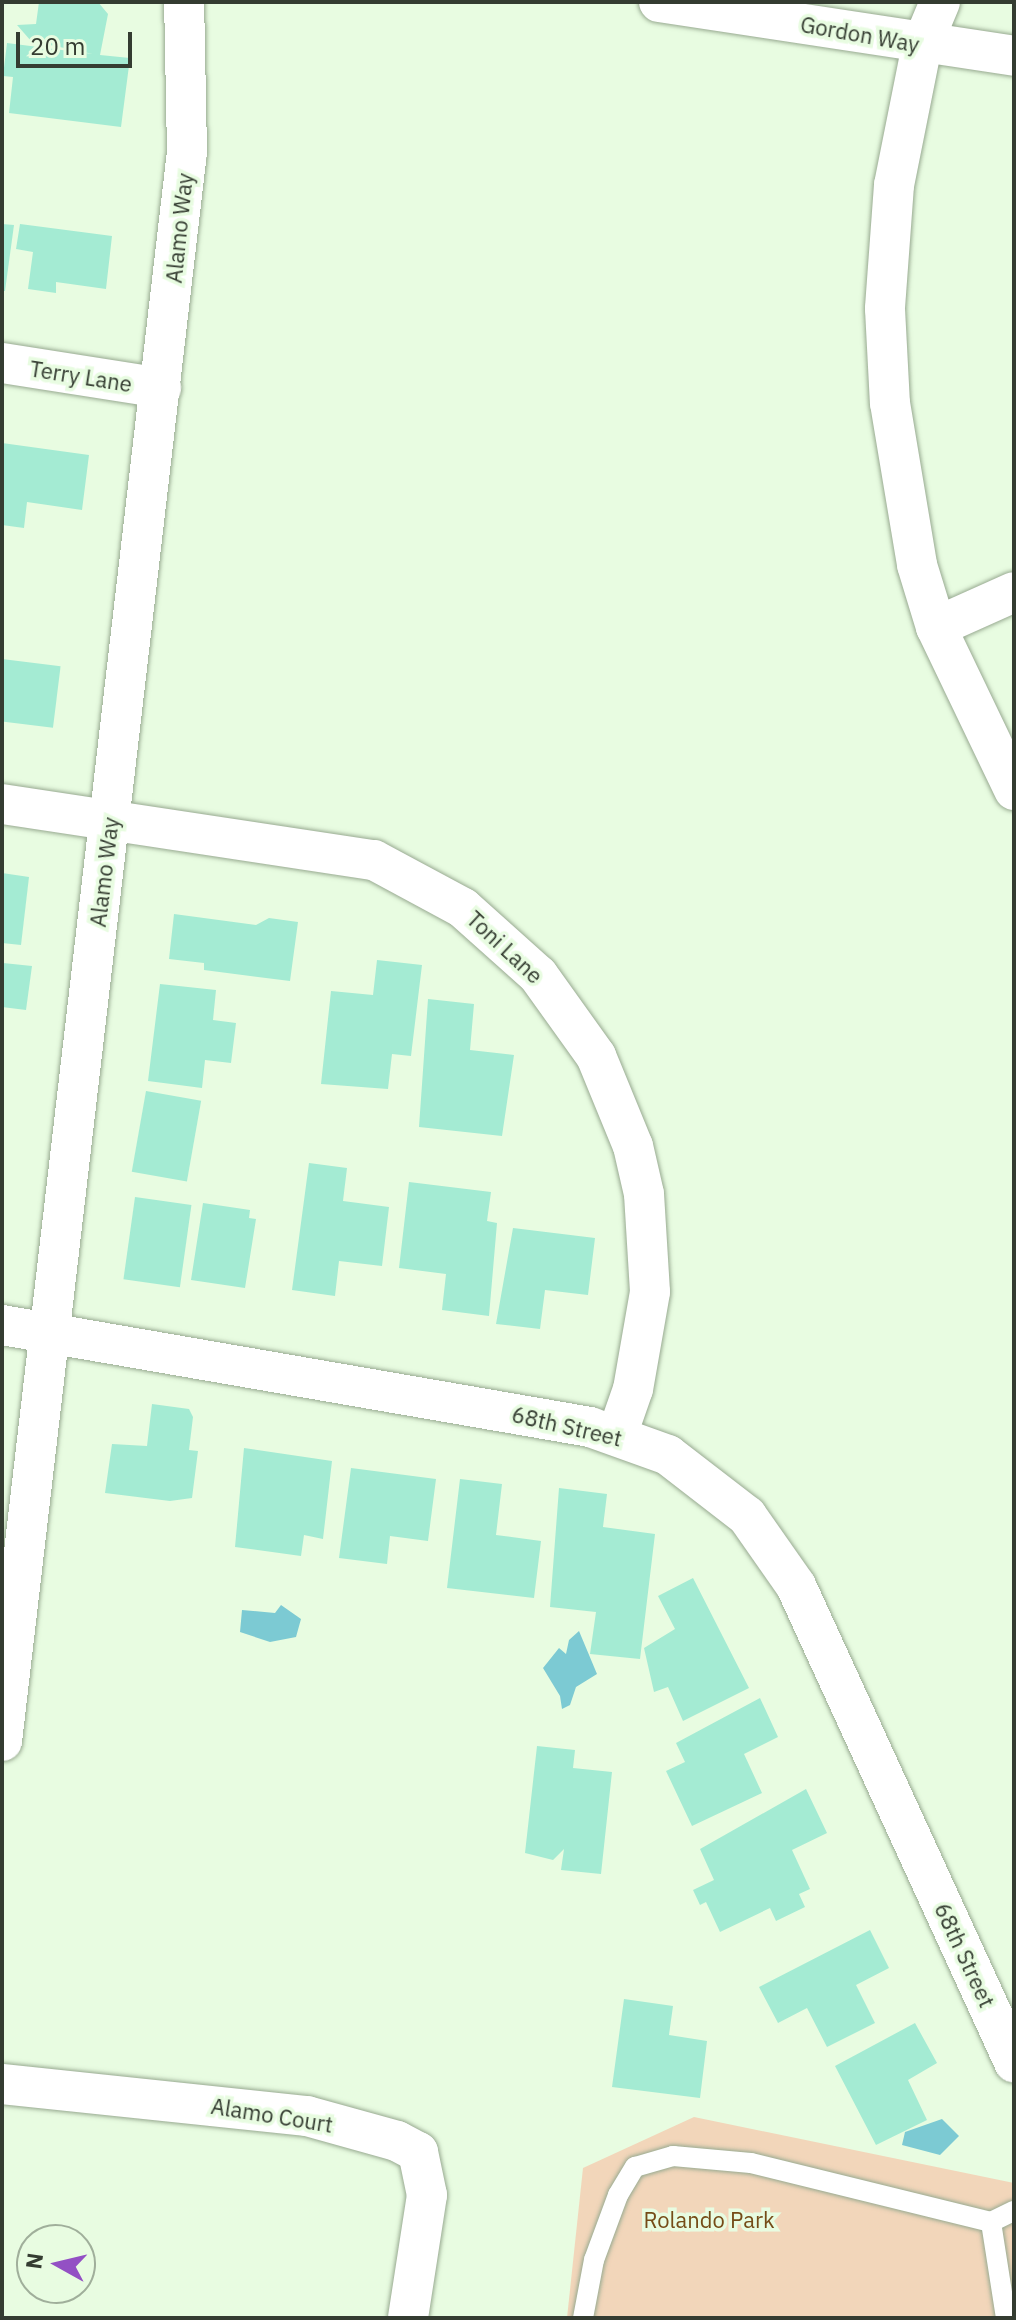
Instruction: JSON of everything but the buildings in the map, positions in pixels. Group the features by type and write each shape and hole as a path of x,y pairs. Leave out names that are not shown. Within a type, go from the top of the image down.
{"street":[{"name":"Alamo Way","path":"2,1741 187,152 184,2"},
{"name":"Gordon Way","path":"659,2 922,45 1014,56"},
{"path":"940,2 922,45 894,185 885,309 900,478 936,627 1014,790"},
{"name":"Terry Lane","path":"2,363 161,388"},
{"path":"936,627 1014,592"},
{"name":"Toni Lane","path":"2,804 374,860 463,908 538,975 596,1056 617,1100 644,1194 650,1292 636,1377 617,1435"},
{"name":"68th Street","path":"2,1325 617,1435 668,1455 747,1516 796,1586 1014,2062"},
{"name":"Alamo Court","path":"2,2084 307,2116 397,2141 418,2152 427,2195 408,2318"}],"lane":[{"path":"583,2318 594,2260 618,2195 635,2167 673,2156 751,2163 991,2222 1014,2211"},
{"path":"991,2222 1006,2318"}],"green space":[{"name":"Rolando Park","path":"694,2117 1014,2183 1014,2318 567,2318 583,2168"}],"water":[{"path":"281,1605 301,1619 296,1637 270,1642 240,1632 242,1610 275,1613"},
{"path":"579,1631 597,1674 576,1687 570,1705 562,1709 560,1696 543,1668 559,1648 566,1654 569,1640"},
{"path":"942,2119 959,2136 940,2155 902,2145 905,2132"}]}
